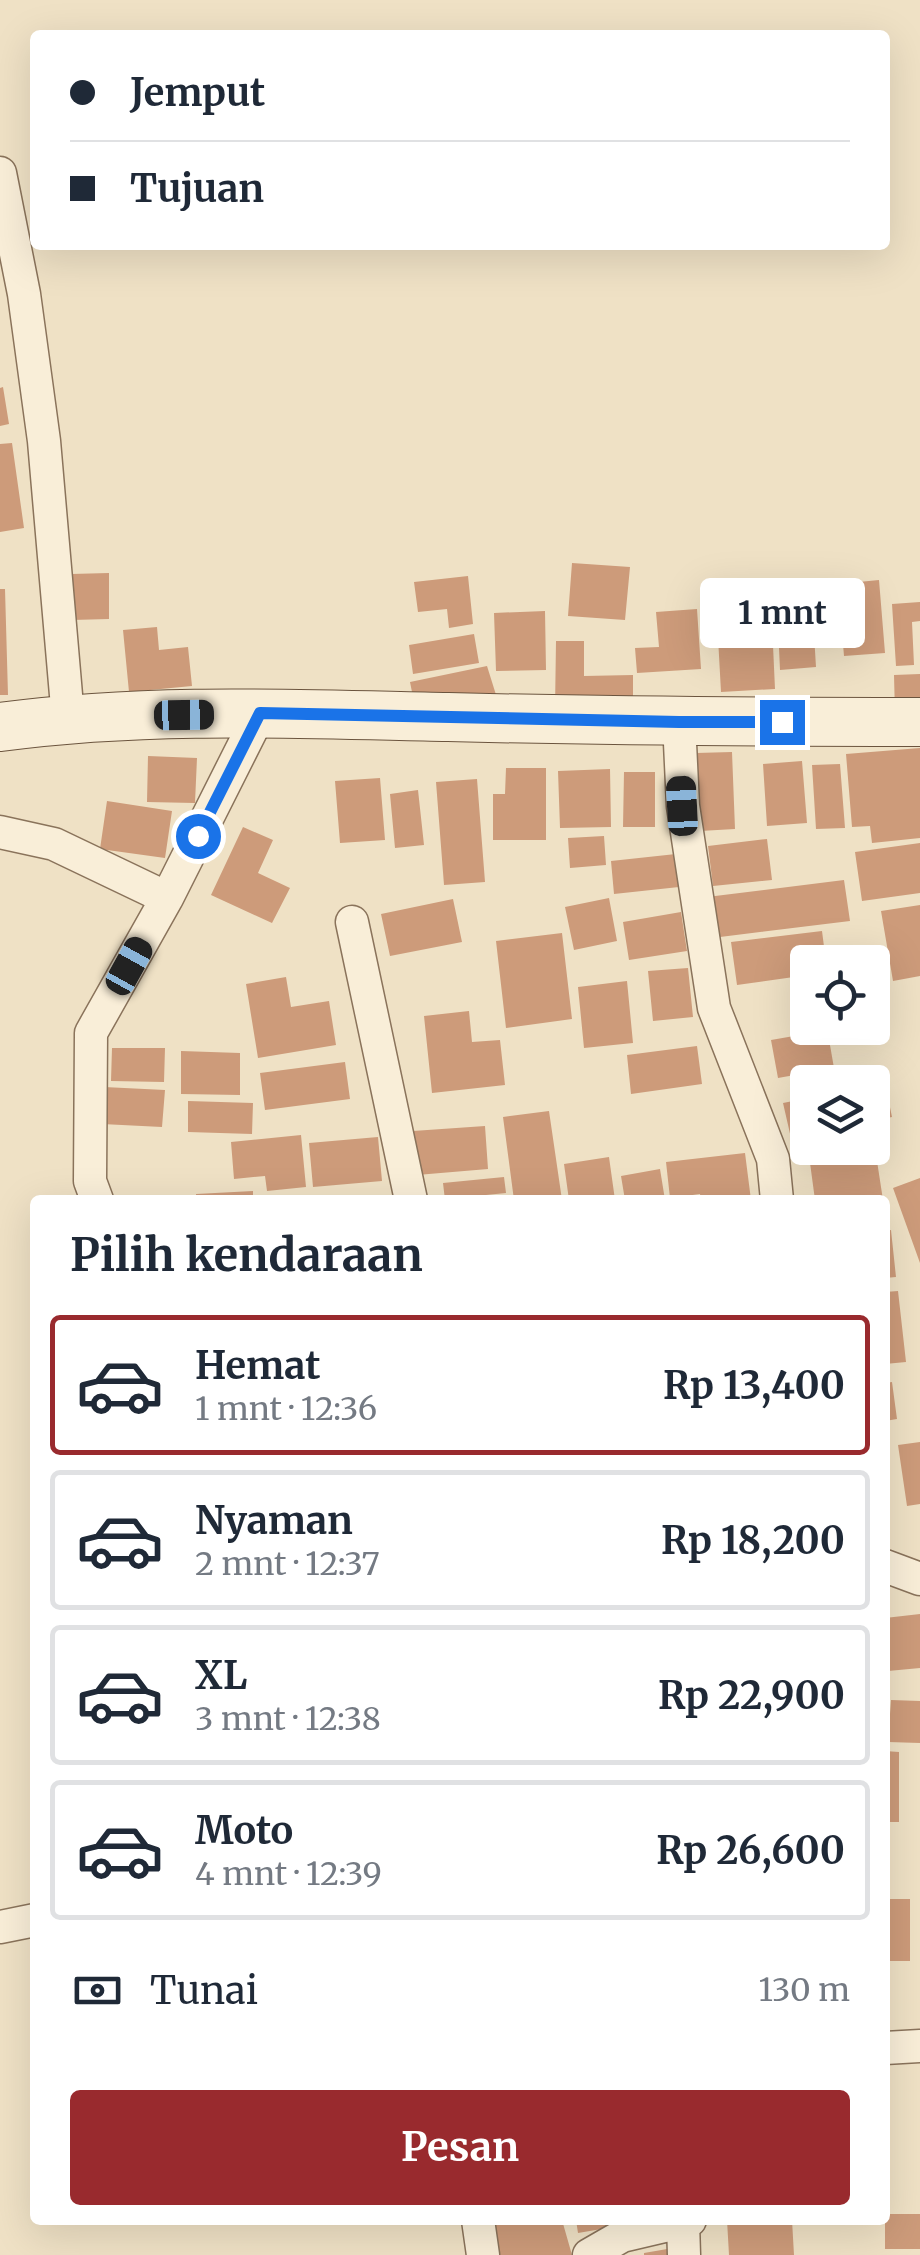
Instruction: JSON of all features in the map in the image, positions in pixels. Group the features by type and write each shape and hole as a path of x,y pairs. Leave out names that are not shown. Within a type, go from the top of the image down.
{"street":[{"path":"0,173 12,295 44,441 68,718"},
{"path":"95,1195 90,1181 91,1033 167,898 260,713"},
{"path":"0,727 68,718 260,713 679,722 920,722"},
{"path":"679,722 682,806 714,1008 774,1159 778,1195"},
{"path":"0,832 54,844 167,898"},
{"path":"352,922 409,1195"},
{"path":"890,1568 920,1579"},
{"path":"0,1926 30,1921"},
{"path":"890,2048 920,2046"},
{"path":"479,2225 482,2255"},
{"path":"590,2255 622,2236 670,2225"},
{"path":"684,2255 687,2225"}],"building":[{"path":"3,387 9,424 0,426 0,388"},
{"path":"12,443 24,528 0,532 0,444"},
{"path":"572,563 630,567 625,620 568,616"},
{"path":"109,573 109,619 72,620 71,574"},
{"path":"468,576 473,624 449,628 447,609 418,612 414,582"},
{"path":"770,580 775,689 721,692 715,583"},
{"path":"879,580 885,653 844,656 838,584"},
{"path":"0,589 5,589 8,695 0,695"},
{"path":"812,602 816,667 780,670 777,604"},
{"path":"920,602 920,621 912,622 914,665 896,666 892,604"},
{"path":"697,609 701,669 637,673 635,648 659,647 656,612"},
{"path":"545,611 546,670 496,671 494,613"},
{"path":"157,627 159,650 188,647 192,686 129,692 123,630"},
{"path":"474,634 479,663 413,674 409,645"},
{"path":"556,641 584,641 584,676 633,675 633,709 555,709"},
{"path":"487,666 497,698 414,702 410,682"},
{"path":"920,674 920,713 895,714 894,675"},
{"path":"920,748 920,838 872,843 870,826 852,827 846,754"},
{"path":"732,752 735,829 700,831 696,753"},
{"path":"148,756 197,758 195,803 147,802"},
{"path":"802,761 807,823 767,826 763,764"},
{"path":"840,764 845,828 816,829 812,765"},
{"path":"506,768 546,768 546,840 493,840 493,794 505,794"},
{"path":"610,769 611,827 560,828 558,771"},
{"path":"624,772 655,772 655,827 623,827"},
{"path":"380,778 385,840 340,843 335,781"},
{"path":"477,779 485,882 444,885 436,782"},
{"path":"418,790 424,845 395,848 390,794"},
{"path":"107,801 172,811 165,858 100,849"},
{"path":"243,827 273,840 258,873 290,888 272,923 211,895"},
{"path":"604,836 606,865 570,868 568,838"},
{"path":"767,839 772,880 713,886 708,846"},
{"path":"920,843 920,893 862,901 855,852"},
{"path":"676,854 679,887 614,894 611,861"},
{"path":"844,880 850,921 712,938 707,897"},
{"path":"609,898 617,941 574,950 565,907"},
{"path":"453,899 462,942 390,956 381,914"},
{"path":"920,905 920,976 893,981 890,945 887,945 881,911"},
{"path":"681,912 687,951 629,960 623,922"},
{"path":"822,931 824,945 790,945 790,978 737,985 731,942"},
{"path":"562,933 572,1019 506,1028 496,941"},
{"path":"688,968 693,1017 653,1021 648,971"},
{"path":"286,977 291,1007 329,1001 336,1045 258,1058 246,984"},
{"path":"627,981 633,1043 584,1048 578,987"},
{"path":"469,1011 472,1042 500,1040 505,1085 432,1093 424,1016"},
{"path":"790,1037 790,1045 830,1045 833,1065 790,1065 790,1076 778,1078 771,1040"},
{"path":"697,1046 702,1084 631,1094 627,1055"},
{"path":"112,1048 165,1048 164,1082 111,1081"},
{"path":"181,1051 240,1053 240,1095 181,1094"},
{"path":"345,1062 350,1099 265,1110 260,1073"},
{"path":"104,1087 165,1090 162,1127 102,1124"},
{"path":"188,1101 253,1103 252,1134 188,1132"},
{"path":"790,1102 790,1134 783,1103"},
{"path":"549,1111 561,1195 513,1195 503,1117"},
{"path":"485,1126 488,1169 417,1175 413,1131"},
{"path":"301,1135 306,1187 267,1191 265,1176 234,1179 231,1142"},
{"path":"378,1137 382,1181 313,1187 309,1143"},
{"path":"745,1153 750,1195 670,1195 666,1162"},
{"path":"609,1157 614,1195 568,1195 564,1164"},
{"path":"810,1165 878,1165 882,1195 814,1195"},
{"path":"660,1169 664,1195 624,1195 621,1176"},
{"path":"504,1177 506,1193 444,1195 443,1183"},
{"path":"920,1178 920,1263 893,1188"},
{"path":"253,1191 253,1195 196,1194"},
{"path":"890,1230 896,1277 890,1278"},
{"path":"898,1291 906,1362 890,1364 890,1292"},
{"path":"890,1382 897,1419 890,1420"},
{"path":"920,1442 920,1504 907,1506 898,1445"},
{"path":"920,1614 920,1668 890,1671 890,1617"},
{"path":"891,1700 920,1701 920,1743 890,1742"},
{"path":"890,1751 899,1752 899,1822 890,1822"},
{"path":"890,1899 910,1899 910,1961 890,1961"},
{"path":"890,2214 920,2214 920,2249 885,2249 885,2225 890,2225"},
{"path":"491,2225 563,2225 572,2255 500,2255"},
{"path":"577,2225 625,2225 578,2233"},
{"path":"727,2225 792,2225 794,2255 729,2255"},
{"path":"673,2248 674,2255 644,2255 644,2253"}],"route":[{"path":"198,836 260,713 782,722"}]}
